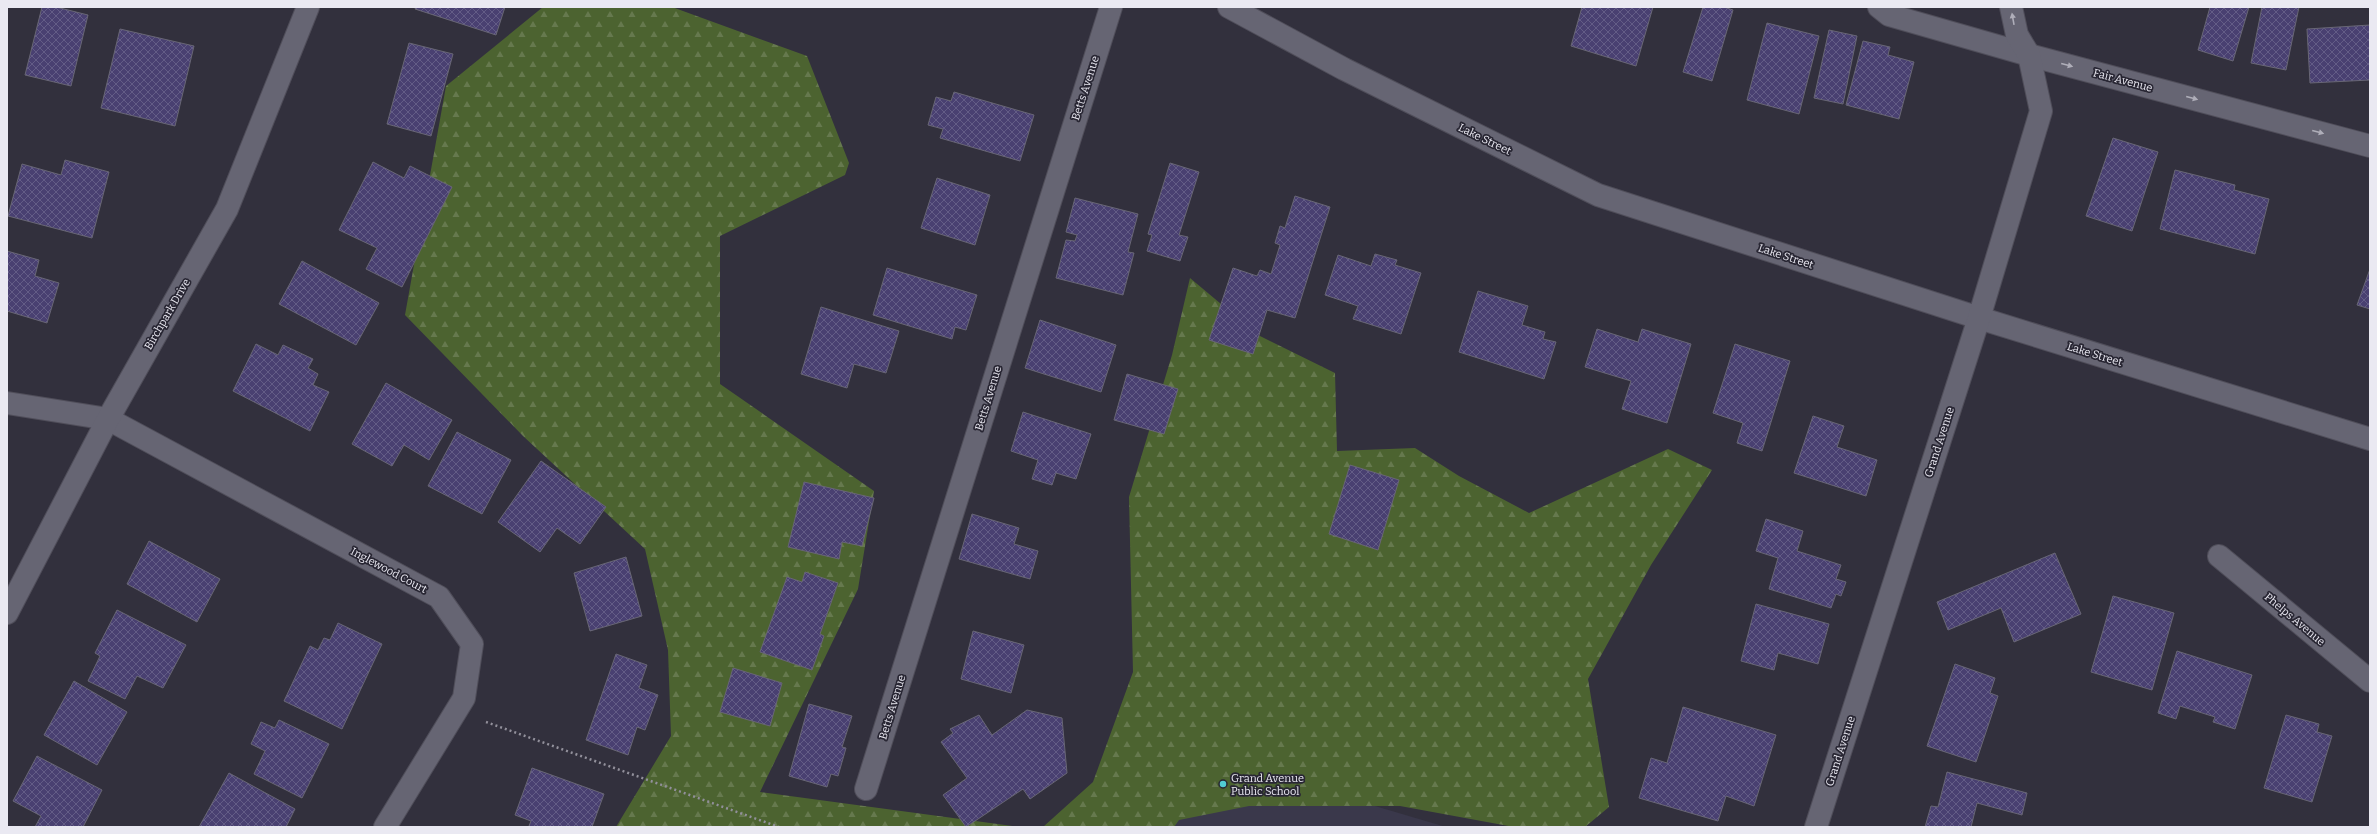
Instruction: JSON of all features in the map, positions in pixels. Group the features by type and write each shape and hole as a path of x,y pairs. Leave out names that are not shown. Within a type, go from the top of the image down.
{"street":[{"name":"Birchpark Drive","path":"7,613 108,419 227,209 308,7"},
{"name":"Betts Avenue","path":"866,788 1111,7"},
{"name":"Lake Street","path":"1229,7 1344,69 1598,195 1979,318 2370,439"},
{"name":"Fair Avenue","path":"1879,7 1889,15 2029,55 2370,146"},
{"name":"Grand Avenue","path":"1816,827 1979,318 2041,111 2029,55 2017,35 2011,7"},
{"name":"Inglewood Court","path":"7,403 108,419 439,597 472,644 464,698 386,827"},
{"name":"Phelps Avenue","path":"2219,556 2370,682"}],"path":[{"path":"456,712 779,827"}],"shaded area":[{"name":"Grand Avenue Public School","path":"1158,742 1446,827 1127,827"}],"green space":[{"path":"543,7 672,7 807,56 849,163 845,175 720,236 720,384 874,491 858,589 760,792 1020,827 616,827 671,736 668,650 645,549 523,436 405,315 446,86"},
{"path":"1190,278 1258,335 1335,373 1337,451 1415,448 1459,476 1529,513 1668,449 1712,470 1651,565 1588,679 1609,807 1585,827 1514,827 1400,806 1249,806 1179,820 1174,827 1043,827 1093,782 1133,672 1129,497 1172,355"}],"building":[{"path":"42,7 56,7 88,15 71,86 25,75"},
{"path":"416,7 505,7 496,35 415,9"},
{"path":"1582,7 1653,7 1636,66 1571,46"},
{"path":"1703,7 1724,7 1733,10 1712,81 1683,72"},
{"path":"2210,7 2249,7 2233,61 2198,50"},
{"path":"2262,7 2299,7 2286,70 2251,63"},
{"path":"1767,23 1819,36 1799,114 1747,100"},
{"path":"2370,25 2370,80 2310,83 2307,29"},
{"path":"120,29 194,46 175,126 101,108"},
{"path":"1829,30 1857,36 1843,104 1814,98"},
{"path":"1863,41 1890,47 1888,55 1914,62 1899,119 1846,105"},
{"path":"409,43 453,54 431,136 387,124"},
{"path":"954,92 1034,115 1020,161 940,138 943,129 928,125 936,97 951,101"},
{"path":"2113,138 2158,152 2132,231 2086,216"},
{"path":"65,160 109,172 92,238 8,216 22,164 61,175"},
{"path":"373,162 404,178 410,166 452,187 402,287 366,269 377,248 339,230"},
{"path":"1170,163 1199,172 1179,235 1188,237 1180,261 1147,251 1152,235 1148,234"},
{"path":"2175,170 2235,185 2234,190 2269,199 2255,254 2160,229"},
{"path":"937,178 990,195 975,245 921,228"},
{"path":"1295,196 1330,207 1295,318 1267,310 1253,354 1209,340 1233,268 1257,276 1260,270 1271,274 1280,245 1275,243 1280,226 1285,228"},
{"path":"1075,198 1138,214 1128,252 1134,253 1123,295 1056,278 1066,240 1075,241 1077,235 1066,232"},
{"path":"7,251 39,260 35,276 59,283 47,323 7,311"},
{"path":"1375,254 1397,260 1395,265 1421,273 1401,334 1353,319 1358,306 1325,295 1338,255 1371,266"},
{"path":"302,261 379,303 356,345 279,304"},
{"path":"887,268 977,295 966,330 955,327 952,339 873,315"},
{"path":"2370,269 2370,309 2357,305"},
{"path":"1478,291 1528,306 1522,325 1545,332 1543,339 1556,342 1544,379 1459,352"},
{"path":"821,307 899,331 886,373 854,364 847,388 801,374"},
{"path":"1040,320 1116,345 1101,392 1025,368"},
{"path":"1597,329 1638,342 1642,329 1691,344 1667,423 1622,409 1631,381 1585,367"},
{"path":"256,344 278,355 283,345 313,359 308,368 318,374 313,385 329,392 310,431 233,391"},
{"path":"1735,344 1790,361 1762,451 1737,443 1743,423 1713,413"},
{"path":"1127,374 1178,389 1164,434 1114,420"},
{"path":"386,383 452,420 429,460 404,445 392,466 352,444"},
{"path":"1023,412 1091,434 1076,479 1056,473 1052,485 1032,479 1038,460 1011,451"},
{"path":"1813,416 1844,426 1837,447 1877,460 1866,496 1794,473"},
{"path":"457,432 511,460 482,514 428,486"},
{"path":"541,461 606,507 580,544 557,528 540,552 498,522"},
{"path":"1350,465 1399,480 1378,550 1329,534"},
{"path":"804,482 874,498 862,546 842,542 839,559 788,547"},
{"path":"972,514 1019,528 1014,544 1038,551 1030,579 959,559"},
{"path":"1766,519 1803,531 1797,551 1841,565 1836,579 1846,582 1841,596 1836,594 1831,608 1769,589 1778,558 1756,551"},
{"path":"149,541 220,579 197,622 127,584"},
{"path":"2055,553 2081,614 2014,642 2001,608 1948,630 1937,602"},
{"path":"626,557 642,616 590,631 574,573"},
{"path":"805,572 838,583 820,634 824,636 812,670 760,652 787,577 802,582"},
{"path":"2113,596 2174,613 2152,690 2091,672"},
{"path":"1756,604 1829,624 1818,664 1778,653 1774,670 1741,661"},
{"path":"117,610 186,645 163,688 137,676 125,699 88,681 100,656 95,653"},
{"path":"338,623 382,644 342,729 284,701 310,646 318,650 324,638 330,640"},
{"path":"973,631 1024,645 1011,693 961,679"},
{"path":"2177,651 2252,675 2235,729 2213,722 2215,717 2180,706 2176,719 2158,713"},
{"path":"616,654 647,665 639,688 658,695 645,730 637,727 628,755 586,740"},
{"path":"1955,664 1995,678 1990,693 1998,696 1976,762 1927,746"},
{"path":"733,668 782,683 770,726 720,712"},
{"path":"74,681 127,712 97,765 44,735"},
{"path":"809,704 852,716 842,747 846,748 838,776 831,774 827,787 789,776"},
{"path":"1683,707 1776,735 1754,806 1726,796 1718,821 1639,798 1651,758 1667,763"},
{"path":"1027,710 1062,718 1067,773 1030,799 1023,789 966,827 943,795 967,778 941,742 953,733 950,729 979,715 992,735"},
{"path":"2286,715 2319,724 2317,732 2332,736 2312,802 2264,788"},
{"path":"279,720 329,744 302,798 254,774 265,751 251,744 261,722 275,728"},
{"path":"37,756 102,790 83,827 35,827 41,816 13,801"},
{"path":"532,768 604,794 592,827 532,827 529,826 531,821 515,815"},
{"path":"1947,772 2027,793 2022,815 1977,803 1971,827 1925,827 1931,806 1938,807"},
{"path":"229,773 295,809 286,827 199,827"}],"place":[{"name":"Grand Avenue Public School","path":"1223,784"}]}
